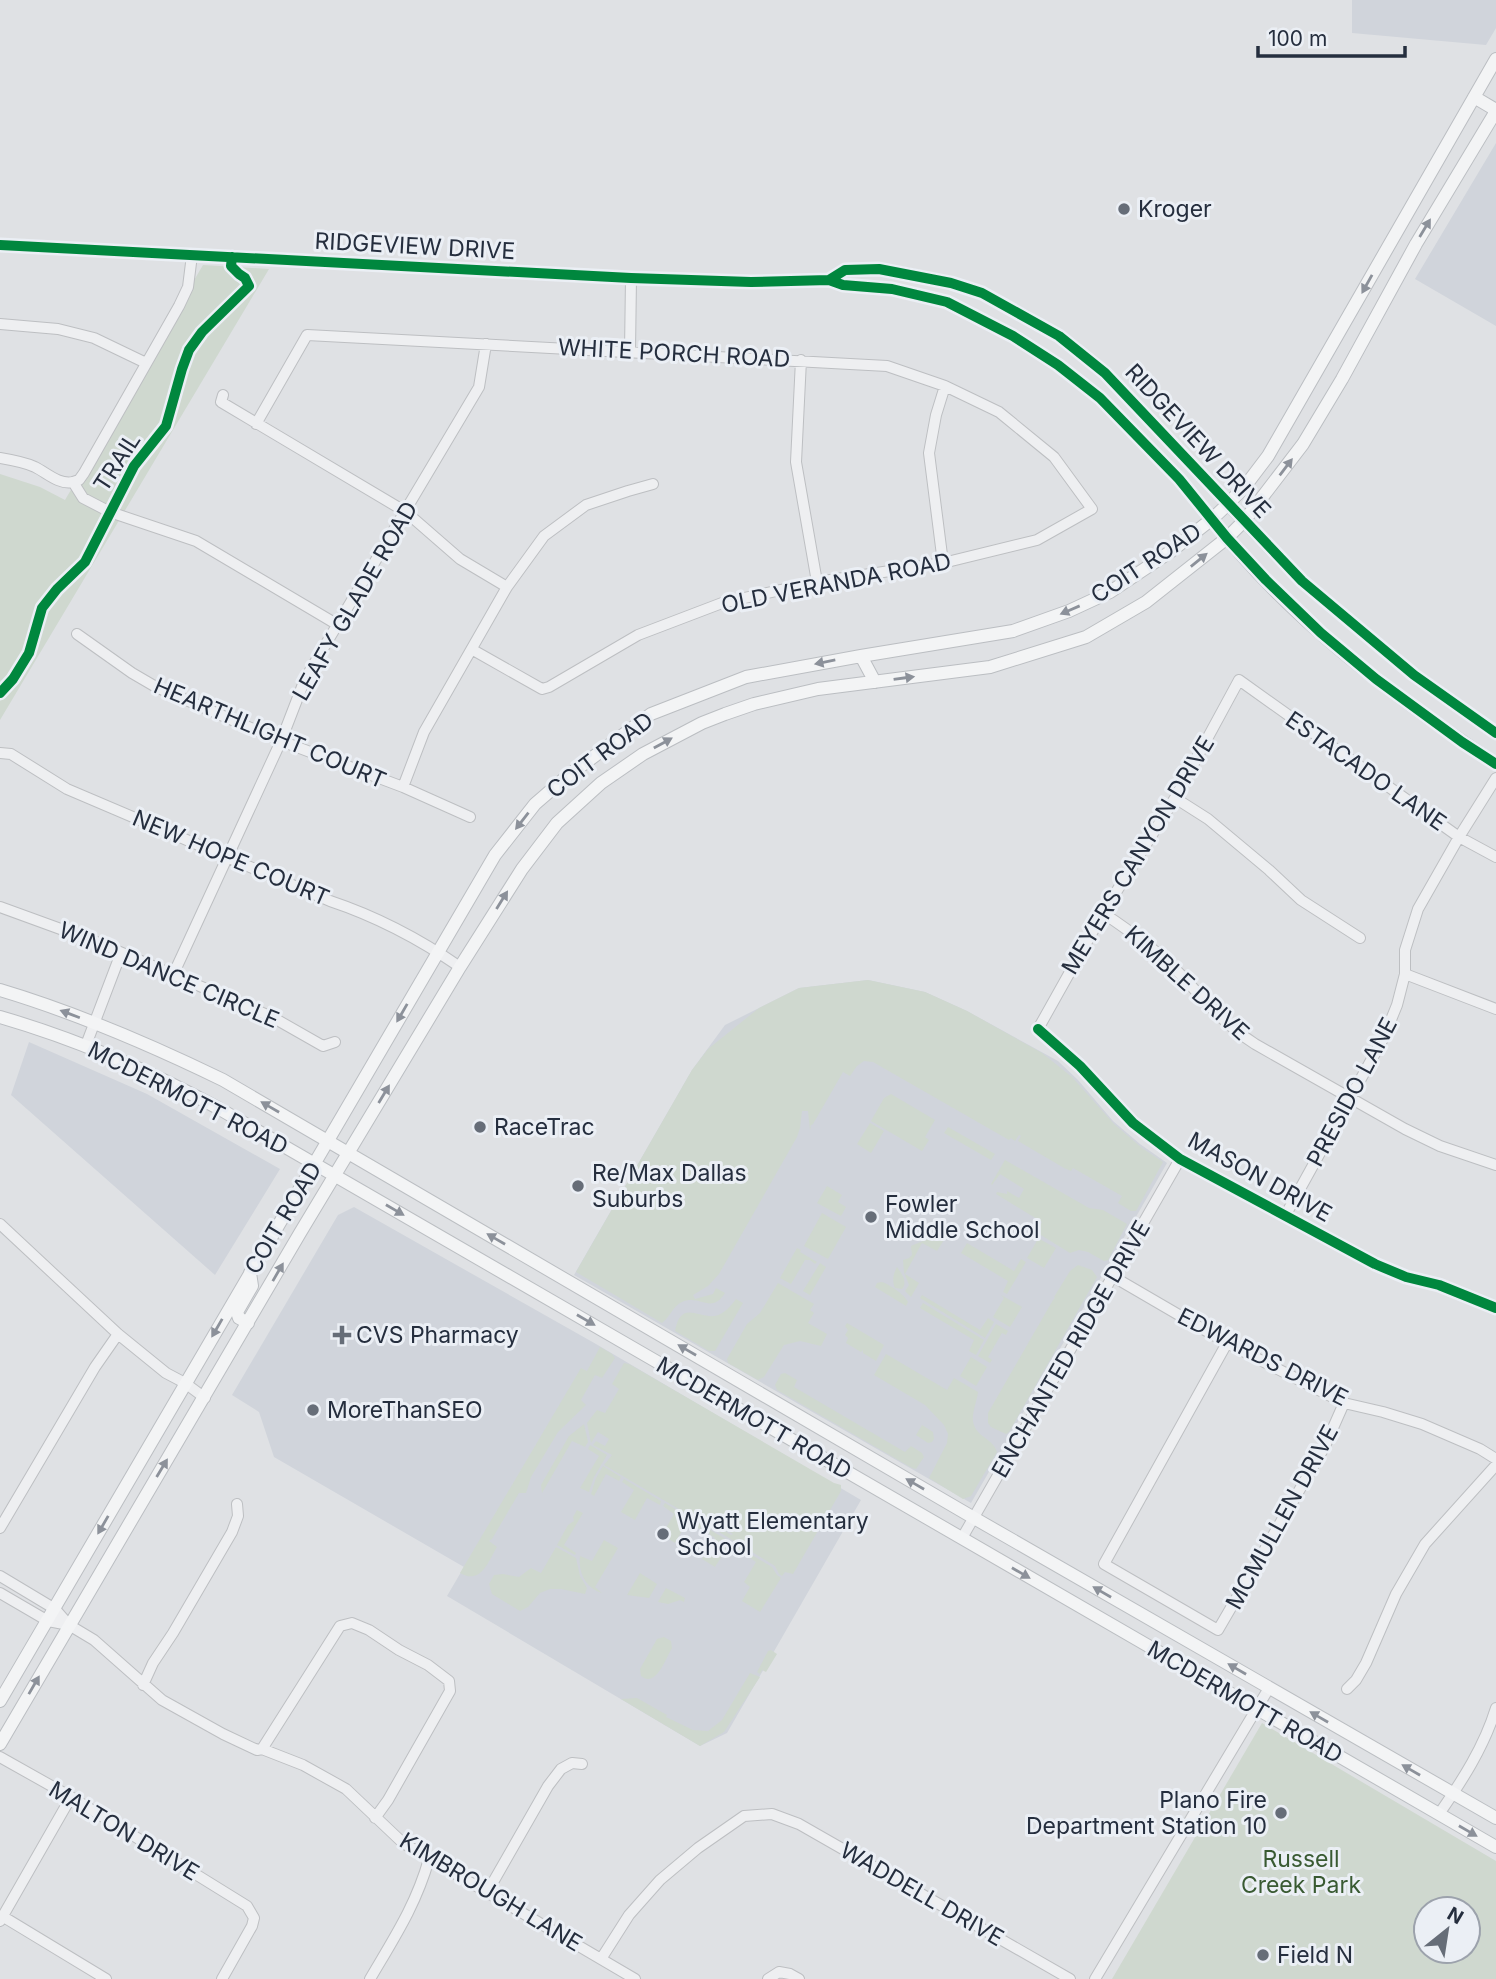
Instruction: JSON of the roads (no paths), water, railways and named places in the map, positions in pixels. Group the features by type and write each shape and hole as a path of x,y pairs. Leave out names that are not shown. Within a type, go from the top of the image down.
{"main road":[{"name":"COIT ROAD","path":"0,1701 495,855 535,804 565,778 651,714 746,677 1013,631 1069,611 1110,592 1170,552 1228,504 1268,456 1496,59"},
{"path":"1474,97 1496,111"},
{"name":"COIT ROAD","path":"0,1744 460,967 522,869 557,823 601,783 643,754 713,719 793,694 990,667 1086,637 1146,602 1227,538 1244,521 1303,444 1496,111"},
{"path":"1389,245 1409,257"},
{"path":"1320,367 1342,379"},
{"name":"RIDGEVIEW DRIVE","path":"1228,504 1302,581 1414,675 1496,733"},
{"name":"RIDGEVIEW DRIVE","path":"1212,519 1266,580 1330,640 1376,679 1496,764"},
{"path":"861,656 875,682"},
{"path":"856,685 861,656"},
{"name":"MCDERMOTT ROAD","path":"0,990 43,1003 157,1048 223,1080 974,1518 1496,1818"},
{"name":"MCDERMOTT ROAD","path":"0,1017 86,1045 213,1105 1496,1847"},
{"path":"248,1323 239,1318 237,1312 252,1286 250,1273"},
{"path":"543,1296 555,1273"},
{"path":"699,1386 712,1365"},
{"path":"1144,1643 1155,1622"},
{"path":"1358,1767 1369,1746"}],"street":[{"name":"RIDGEVIEW DRIVE","path":"0,245 631,278 751,282 829,280 843,285 892,289 947,302 1013,336 1058,365 1100,398 1179,479 1212,519"},
{"path":"0,458 17,460 61,482 79,480 188,288 192,255"},
{"name":"RIDGEVIEW DRIVE","path":"829,280 845,270 879,269 910,274 982,293 1024,315 1059,336 1105,373 1228,504"},
{"path":"629,351 631,278"},
{"path":"0,324 58,330 94,338 146,363"},
{"name":"WHITE PORCH ROAD","path":"256,424 307,335 887,366 945,386 999,412 1054,457 1093,509"},
{"name":"LEAFY GLADE ROAD","path":"173,975 281,741 305,679 479,387 486,344"},
{"path":"801,360 796,462 817,582"},
{"path":"943,563 929,453 945,386"},
{"path":"223,395 221,401 406,512 460,559 507,587"},
{"path":"73,482 83,498 110,512 196,541 338,625"},
{"path":"403,787 424,732 507,587 544,536 586,505 653,484"},
{"name":"OLD VERANDA ROAD","path":"473,650 542,689 638,635 722,603 817,582 943,563 1037,540 1093,509"},
{"name":"HEARTHLIGHT COURT","path":"78,634 156,687 470,817"},
{"name":"MEYERS CANYON DRIVE","path":"1038,1029 1103,913 1175,798 1239,680"},
{"name":"ESTACADO LANE","path":"1239,680 1459,837 1496,858"},
{"name":"NEW HOPE COURT","path":"0,753 11,754 67,789 406,932 460,967"},
{"name":"PRESIDO LANE","path":"1285,1216 1384,1037 1397,1005 1405,974 1405,950 1418,909 1496,778"},
{"path":"1175,798 1208,819 1301,900 1360,938"},
{"name":"WIND DANCE CIRCLE","path":"0,907 121,953 272,1017 323,1046 335,1041"},
{"name":"KIMBLE DRIVE","path":"1103,913 1139,937 1236,1031 1351,1099 1440,1146 1496,1164"},
{"path":"86,1045 121,953"},
{"path":"1405,974 1496,1009"},
{"name":"MASON DRIVE","path":"1038,1029 1080,1066 1133,1123 1180,1159 1375,1264 1406,1277 1439,1285 1496,1308"},
{"name":"ENCHANTED RIDGE DRIVE","path":"962,1538 1180,1159"},
{"path":"0,1224 117,1334 166,1373 205,1398"},
{"name":"EDWARDS DRIVE","path":"1112,1276 1227,1343 1344,1403 1423,1424 1496,1459"},
{"path":"0,1528 117,1334"},
{"name":"MCMULLEN DRIVE","path":"1227,1343 1104,1564 1218,1630 1325,1446 1344,1403"},
{"path":"1347,1689 1356,1680 1366,1662 1396,1594 1425,1544 1496,1465"},
{"path":"143,1685 153,1663 232,1532 238,1516 237,1504"},
{"path":"0,1576 55,1609 69,1625"},
{"path":"0,1593 48,1621 69,1625"},
{"path":"262,1749 340,1626 352,1623 369,1630 428,1665 449,1681 450,1691 375,1818"},
{"name":"KIMBROUGH LANE","path":"69,1625 94,1640 162,1700 223,1734 257,1750 262,1749 303,1765 346,1789 403,1843 635,1979"},
{"path":"1095,1979 1269,1688"},
{"path":"1439,1814 1493,1726 1496,1708"},
{"name":"MALTON DRIVE","path":"0,1757 71,1797 247,1906 254,1918 252,1926 222,1979"},
{"path":"488,1891 548,1786 561,1769 572,1763 582,1764"},
{"path":"71,1797 1,1919 106,1979"},
{"name":"WADDELL DRIVE","path":"601,1959 637,1906 660,1880 698,1847 744,1816 772,1814 799,1824 1070,1979"},
{"path":"372,1979 414,1903 429,1859"},
{"path":"768,1979 779,1972 795,1977"}],"place":[{"name":"Kroger","path":"1124,209"},
{"name":"RaceTrac","path":"480,1127"},
{"name":"Re/Max Dallas Suburbs","path":"578,1186"},
{"name":"Fowler Middle School","path":"871,1217"},
{"name":"CVS Pharmacy","path":"342,1335"},
{"name":"MoreThanSEO","path":"313,1410"},
{"name":"Wyatt Elementary School","path":"663,1534"},
{"name":"Plano Fire Department Station 10","path":"1281,1813"},
{"name":"Field N","path":"1263,1955"}],"park label":[{"name":"Russell Creek Park","path":"1301,1872"}]}
